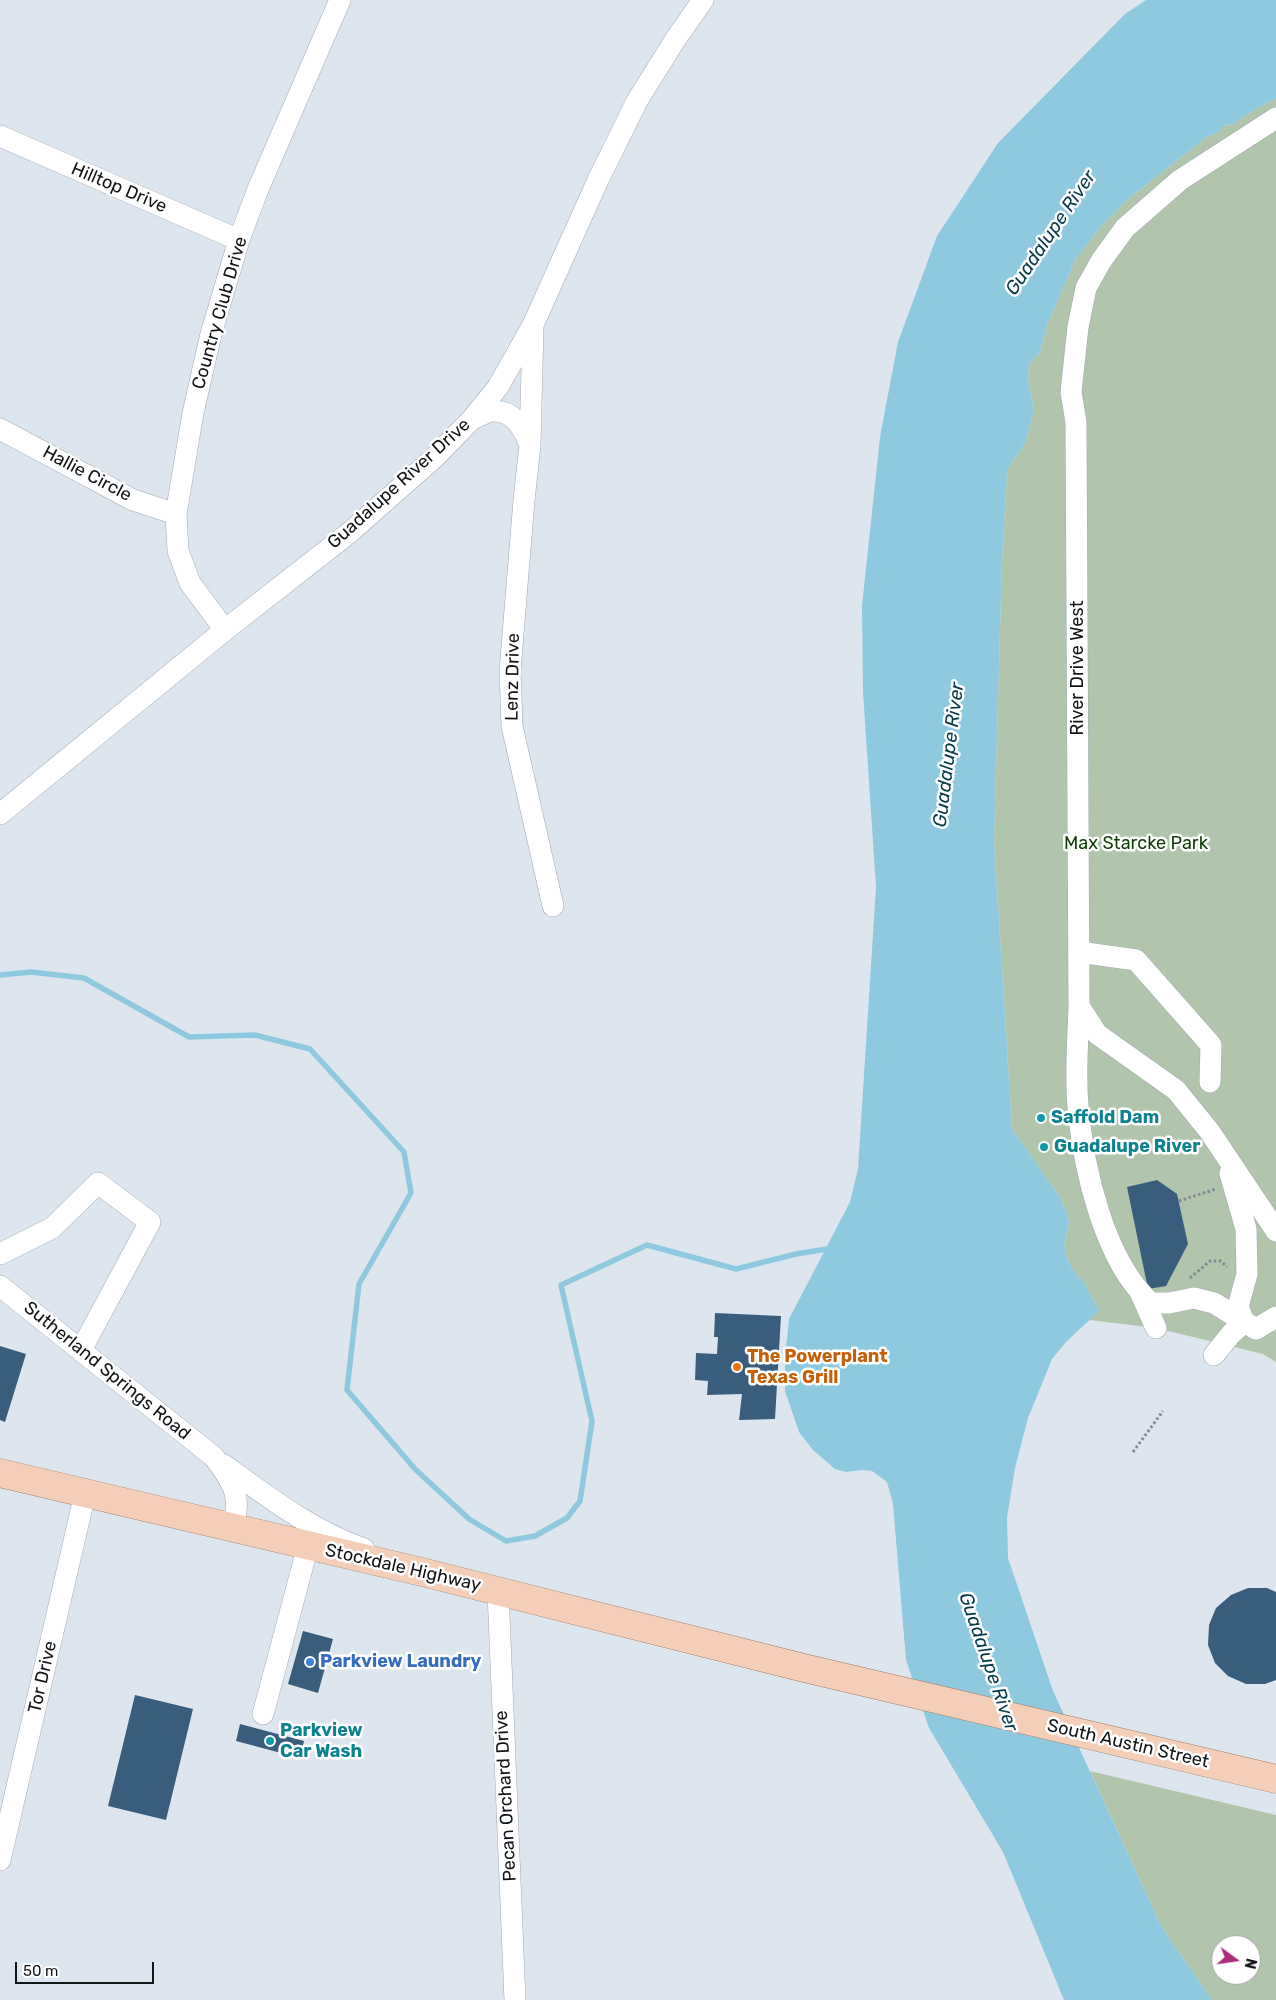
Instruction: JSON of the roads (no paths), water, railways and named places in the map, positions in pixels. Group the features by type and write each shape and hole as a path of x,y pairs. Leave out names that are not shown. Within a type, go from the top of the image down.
{"main road":[{"name":"Stockdale Highway","path":"0,1473 422,1572 804,1668"},
{"name":"South Austin Street","path":"804,1668 1276,1779"}],"street":[{"name":"Guadalupe River Drive","path":"0,814 225,630 349,533 434,458 472,419 498,387 533,325 598,180 637,101 675,40 703,0"},
{"name":"Country Club Drive","path":"225,630 190,583 178,551 176,514 193,413 211,334 239,240 334,2"},
{"name":"River Drive West","path":"1244,1322 1214,1303 1194,1298 1170,1303 1161,1313 1156,1328 1141,1294 1123,1270 1110,1242 1088,1173 1078,1106 1076,422 1071,392 1078,327 1086,288 1101,261 1125,228 1180,180 1276,118"},
{"name":"Hilltop Drive","path":"0,136 239,240"},
{"name":"Lenz Drive","path":"533,325 530,446 510,672 512,726 553,906"},
{"path":"472,419 491,411 510,415 523,427 530,446"},
{"name":"Hallie Circle","path":"0,429 134,500 176,514"},
{"path":"1079,952 1136,960 1211,1045 1210,1082"},
{"path":"1079,1006 1097,1034 1176,1090 1210,1132 1276,1231"},
{"path":"1225,1154 1246,1229 1247,1274 1238,1307 1244,1322 1256,1328 1276,1317"},
{"path":"0,1254 52,1228 98,1183 150,1222 81,1350"},
{"name":"Sutherland Springs Road","path":"0,1286 214,1457 292,1514 359,1548 422,1572"},
{"path":"1214,1355 1231,1334 1244,1322"},
{"name":"Sutherland Springs Road","path":"214,1457 228,1476 236,1492 236,1515 232,1528"},
{"name":"Tor Drive","path":"0,1860 8,1788 85,1494"},
{"path":"263,1714 308,1546"},
{"name":"Pecan Orchard Drive","path":"498,1591 515,2000"}],"water":[{"path":"1146,0 1276,0 1276,97 1234,124 1224,125 1219,132 1207,137 1129,198 1102,225 1075,260 1048,323 1040,352 1029,364 1028,380 1034,410 1025,443 1007,470 1002,561 994,840 1012,1129 1061,1199 1069,1221 1064,1246 1067,1259 1073,1270 1085,1284 1099,1311 1066,1342 1052,1359 1028,1418 1015,1468 1007,1518 1008,1558 1053,1691 1162,1928 1212,2000 1064,2000 1003,1852 929,1728 906,1660 893,1504 887,1482 872,1471 846,1472 835,1469 813,1450 799,1432 785,1391 785,1359 789,1319 850,1202 858,1169 876,887 863,692 862,606 880,437 898,342 937,236 998,143 1125,14"}],"waterway":[{"path":"0,975 31,972 84,978 189,1037 255,1035 310,1049 404,1152 411,1193 359,1284 347,1390 415,1469 469,1519 506,1541 535,1536 567,1518 580,1501 592,1421 561,1285 647,1245 736,1269 796,1254 833,1248"}],"place":[{"name":"Saffold Dam","path":"1041,1118"},
{"name":"Guadalupe River","path":"1044,1147"},
{"name":"The Powerplant Texas Grill","path":"737,1367"},
{"name":"Parkview Laundry","path":"310,1662"},
{"name":"Parkview Car Wash","path":"270,1741"}],"park label":[{"name":"Max Starcke Park","path":"1136,844"}]}
